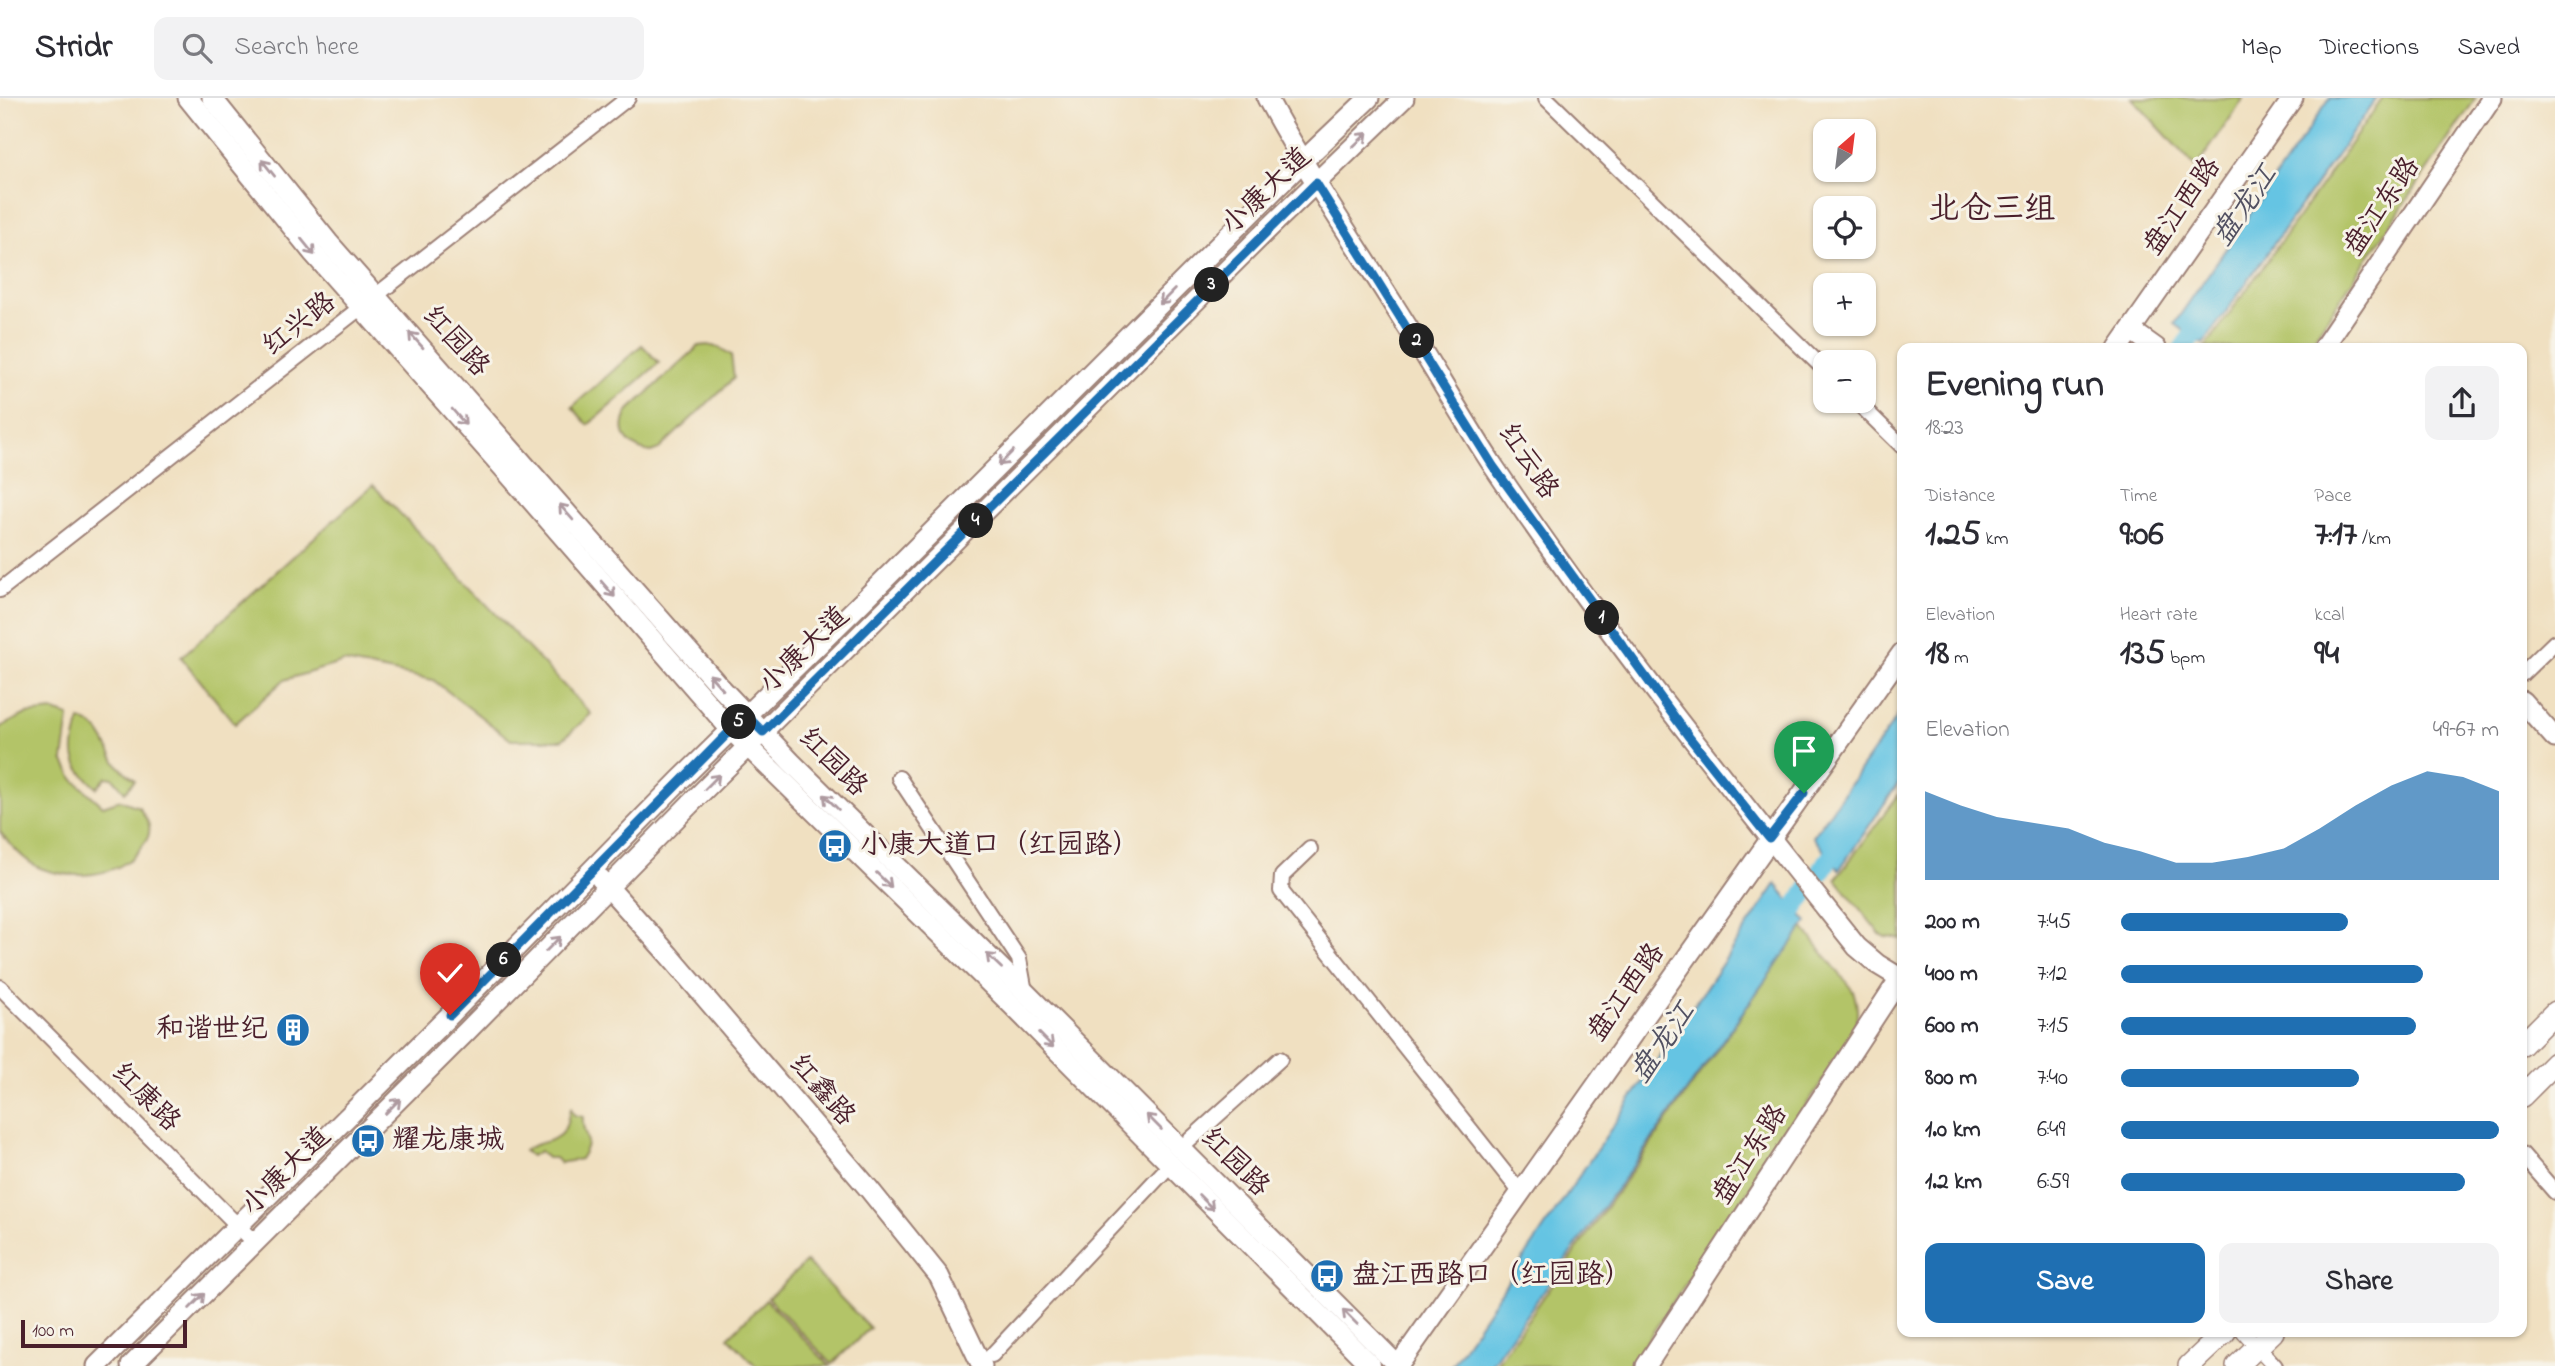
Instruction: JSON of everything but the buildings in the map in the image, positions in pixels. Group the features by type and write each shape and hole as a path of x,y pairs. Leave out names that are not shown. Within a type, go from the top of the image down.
{"main road":[{"name":"红园路","path":"188,98 314,254 369,302 791,762 1025,992 1371,1366"},
{"name":"红园路","path":"212,98 328,242 369,302 731,730 1012,1005 1398,1366"},
{"name":"红云路","path":"1267,98 1302,162 1493,466 1689,737 1769,838 1857,947 1877,964 1897,974"},
{"name":"小康大道","path":"97,1366 746,715 1369,98"},
{"name":"小康大道","path":"131,1366 747,747 1404,98"},
{"name":"盘江西路","path":"2122,343 2293,98"},
{"name":"盘江东路","path":"2326,343 2492,98"},
{"path":"2131,330 2149,343"},
{"name":"盘江西路","path":"1398,1366 1897,660"},
{"path":"2527,706 2555,737"},
{"name":"红鑫路","path":"592,870 869,1189 939,1276 987,1361"},
{"name":"盘江东路","path":"1646,1366 1897,985"},
{"path":"2527,1040 2555,1012"},
{"path":"2527,1091 2555,1063"},
{"path":"2189,1366 2220,1337"},
{"path":"2237,1366 2250,1339"}],"street":[{"name":"红兴路","path":"0,590 628,98"},
{"path":"1546,98 1813,358"},
{"path":"1868,413 1897,441"},
{"path":"2527,669 2555,642"},
{"path":"899,778 1019,959 1025,992"},
{"path":"1310,849 1283,876 1281,891 1521,1193"},
{"name":"红康路","path":"0,987 255,1243"},
{"path":"987,1361 1175,1157 1280,1059"},
{"path":"2527,1160 2555,1192"},
{"path":"2250,1339 2275,1366"}],"green space":[{"path":"2132,98 2244,98 2196,168"},
{"path":"2383,98 2476,98 2310,343 2209,343"},
{"path":"642,345 659,363 588,425 572,407"},
{"path":"708,345 731,355 734,378 659,449 651,452 630,443 624,432 625,418 629,410 699,346"},
{"path":"373,485 591,714 562,740 511,740 433,680 344,662 284,680 235,724 181,657"},
{"path":"53,711 69,716 63,760 73,779 103,806 120,800 139,807 148,824 148,836 139,850 130,859 107,871 79,875 40,868 23,857 0,832 0,727 26,714"},
{"path":"80,720 98,731 117,764 135,780 125,792 113,778 106,777 97,788 77,765 74,750"},
{"path":"1897,797 1897,938 1880,934 1836,879"},
{"path":"1803,927 1853,991 1857,1014 1853,1036 1630,1366 1495,1366"},
{"path":"571,1108 574,1115 583,1117 587,1146 580,1159 560,1163 555,1158 547,1158 540,1151 531,1156 524,1151 560,1135"},
{"path":"806,1262 870,1328 832,1364 768,1298"},
{"path":"766,1300 830,1366 756,1366 728,1337"}],"water":[{"path":"2330,98 2377,98 2204,343 2174,324"},
{"path":"1897,717 1897,785 1839,870 1813,837"},
{"path":"1776,884 1807,922 1490,1366 1451,1366"}],"waterway":[{"name":"盘龙江","path":"2187,343 2207,315"},
{"name":"盘龙江","path":"1781,928 1844,838"}],"place":[{"name":"小康大道口（红园路）","path":"835,846"},
{"name":"和谐世纪","path":"293,1030"},
{"name":"耀龙康城","path":"368,1141"},
{"name":"盘江西路口（红园路）","path":"1327,1276"}],"district":[{"name":"北仓三组","path":"1992,210"}],"route":[{"path":"450,1015 746,715 763,732 1316,183 1493,466 1689,737 1769,838 1804,793"}]}
